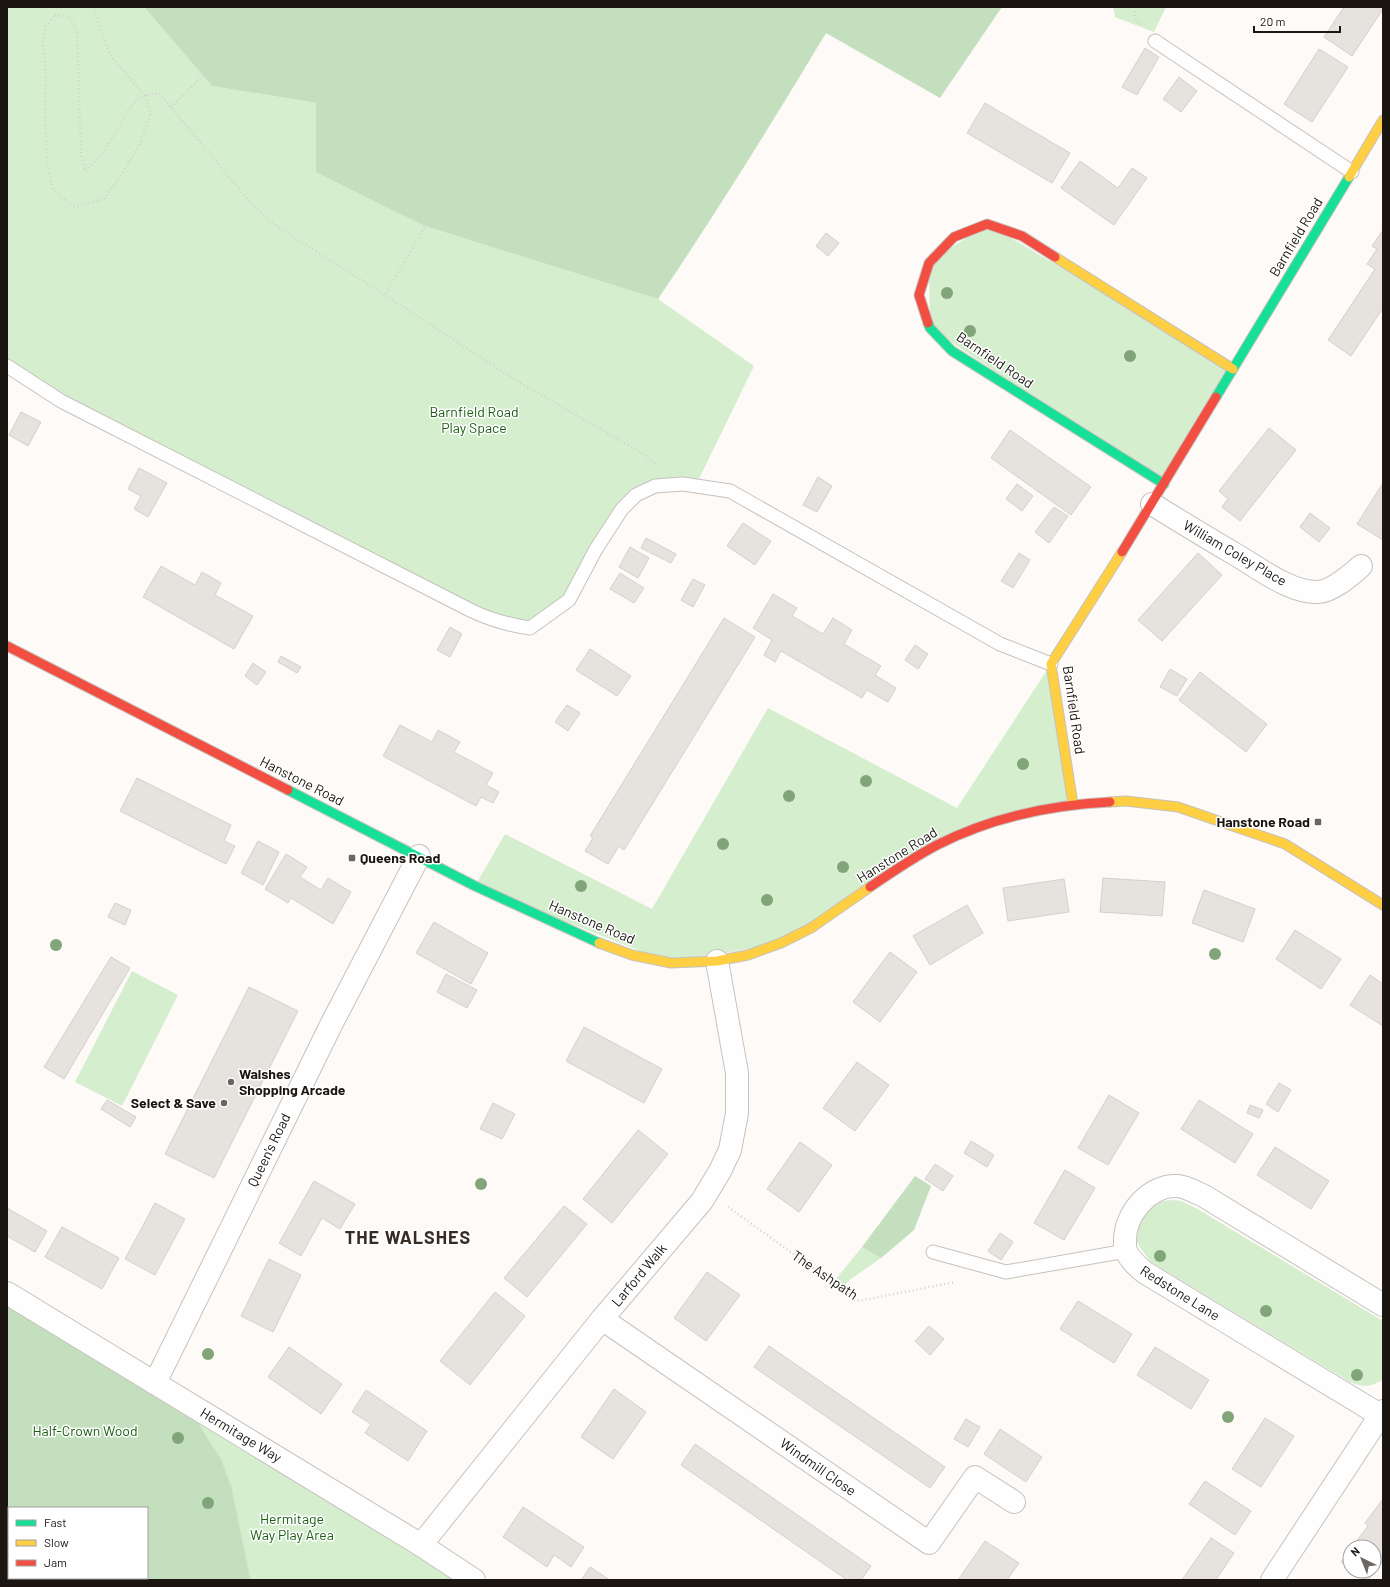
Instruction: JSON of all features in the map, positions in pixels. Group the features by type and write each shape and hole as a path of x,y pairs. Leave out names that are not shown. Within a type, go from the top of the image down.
{"street":[{"name":"Barnfield Road","path":"1073,804 1051,664 1152,504 1383,120"},
{"name":"Barnfield Road","path":"1164,484 952,351 930,328 919,295 929,263 954,237 987,224 1022,236 1233,369"},
{"name":"William Coley Place","path":"1152,504 1200,534 1296,588 1319,592 1341,583 1362,566"},
{"name":"Hanstone Road","path":"7,646 476,886 594,941 632,955 670,963 717,961 748,955 781,943 811,928 902,865 937,845 972,829 1020,814 1073,804 1126,801 1178,807 1286,844 1383,905"},
{"name":"Queen's Road","path":"155,1383 332,1023 420,856"},
{"name":"Larford Walk","path":"421,1545 602,1319 708,1193 730,1150 737,1114 737,1073 717,961"},
{"path":"1126,1251 1125,1234 1130,1216 1139,1203 1152,1193 1164,1188 1178,1186 1204,1196 1383,1306"},
{"name":"Redstone Lane","path":"1126,1251 1134,1263 1160,1283 1382,1413 1272,1580"},
{"name":"Hermitage Way","path":"7,1293 421,1545 474,1580"},
{"name":"Windmill Close","path":"602,1319 929,1543 975,1477 1014,1502"}],"lane":[{"path":"1154,41 1352,172"},
{"path":"7,366 61,401 472,611 489,619 506,624 530,628 569,600 596,549 622,509 636,495 655,486 683,484 730,492 1000,644 1051,664"},
{"path":"933,1252 1006,1272 1126,1251"}],"path":[{"path":"92,7 95,11 108,50 114,60 145,96 151,113 139,146 120,178 104,199 73,207 52,189 48,163 45,114 46,74 43,41 45,27 54,15 70,18 76,31 81,153 85,171 97,160 117,131 129,109 138,99 145,96 158,93 251,204 273,224 520,383 638,451 661,471 666,485"},
{"path":"171,107 230,49 256,7"},
{"path":"385,295 425,226 539,7"},
{"name":"The Ashpath","path":"708,1193 859,1301 959,1281"},
{"path":"7,1448 68,1330"},
{"path":"213,1447 221,1460 231,1487 250,1580"}],"green space":[{"name":"Barnfield Road Play Space","path":"7,7 144,7 212,86 316,103 425,226 658,299 754,366 697,483 636,495 569,600 530,626 488,617 7,366"},
{"path":"144,7 1002,7 940,98 826,33 744,167 658,299 425,226 316,172 316,103 212,86"},
{"path":"1113,7 1166,7 1154,32 1115,17"},
{"path":"987,224 1233,369 1164,484 930,328 929,263"},
{"path":"1051,664 1073,804 972,829 781,943 671,963 475,886 505,834 652,909 768,708 957,808"},
{"path":"132,971 178,995 122,1106 75,1082"},
{"path":"915,1176 931,1186 914,1230 881,1258 862,1247"},
{"path":"1173,1200 1181,1201 1196,1208 1383,1321 1383,1380 1367,1386 1350,1382 1151,1262 1137,1241 1138,1225 1142,1217 1152,1206 1157,1203"},
{"path":"862,1247 881,1258 843,1286 835,1280"},
{"name":"Half-Crown Wood","path":"7,1293 468,1580 7,1580"},
{"name":"Half-Crown Wood","path":"7,1293 193,1415 221,1460 231,1487 250,1580 7,1580"}],"building":[{"path":"1344,7 1383,7 1352,56 1324,37"},
{"path":"1145,48 1159,57 1137,95 1122,87"},
{"path":"1319,49 1348,67 1312,122 1284,104"},
{"path":"1179,77 1197,91 1181,112 1163,99"},
{"path":"985,103 1070,153 1052,183 967,133"},
{"path":"1080,161 1118,188 1132,168 1147,178 1114,225 1061,188"},
{"path":"1383,230 1383,308 1351,356 1328,340 1375,269 1367,264 1377,249 1372,246"},
{"path":"826,233 839,243 828,256 816,246"},
{"path":"21,412 41,422 28,446 9,435"},
{"path":"1269,428 1296,450 1240,521 1222,507 1228,499 1219,491"},
{"path":"1010,430 1091,487 1071,515 991,458"},
{"path":"139,468 167,483 148,517 134,509 141,496 128,489"},
{"path":"818,477 832,486 817,512 803,505"},
{"path":"1383,483 1383,540 1357,524"},
{"path":"1017,484 1033,496 1022,511 1006,499"},
{"path":"1054,507 1068,516 1049,543 1035,532"},
{"path":"1310,513 1330,528 1319,542 1300,527"},
{"path":"743,523 771,541 755,565 727,546"},
{"path":"646,538 676,554 671,563 641,548"},
{"path":"630,547 649,558 638,578 619,567"},
{"path":"1019,553 1030,560 1013,588 1001,581"},
{"path":"1198,553 1222,575 1162,641 1138,620"},
{"path":"161,566 195,585 202,572 221,583 215,595 253,616 234,649 143,597"},
{"path":"620,573 644,588 634,603 610,589"},
{"path":"693,579 705,585 693,607 681,600"},
{"path":"773,594 797,608 792,616 823,634 833,618 852,630 844,644 881,666 875,675 896,688 888,702 867,690 862,698 781,651 775,662 764,655 772,640 753,628"},
{"path":"724,618 755,637 624,850 619,846 608,864 585,851 593,838 590,836"},
{"path":"450,627 462,634 450,657 437,650"},
{"path":"915,645 928,654 918,669 905,660"},
{"path":"590,649 631,676 617,696 576,670"},
{"path":"281,656 301,667 297,673 278,662"},
{"path":"253,663 266,672 257,685 245,676"},
{"path":"1170,669 1187,679 1177,696 1160,687"},
{"path":"1200,672 1267,724 1246,752 1179,700"},
{"path":"567,705 580,713 568,731 555,722"},
{"path":"400,725 432,742 438,730 460,742 454,752 493,773 486,785 499,792 493,803 481,797 476,806 383,756"},
{"path":"137,778 231,825 224,841 235,846 226,864 120,811"},
{"path":"258,841 279,852 263,885 241,873"},
{"path":"286,854 307,867 300,877 321,890 328,878 351,892 333,924 291,898 288,903 265,889"},
{"path":"1103,878 1165,882 1162,916 1100,912"},
{"path":"1064,879 1069,912 1008,921 1003,888"},
{"path":"1204,890 1255,909 1243,942 1192,923"},
{"path":"115,903 131,910 125,925 108,917"},
{"path":"967,905 983,933 930,965 913,936"},
{"path":"434,922 488,953 471,984 416,953"},
{"path":"1295,930 1341,959 1321,989 1276,959"},
{"path":"890,952 917,972 880,1022 853,1002"},
{"path":"111,957 130,968 64,1079 44,1067"},
{"path":"446,974 477,990 467,1008 437,992"},
{"path":"1370,975 1383,984 1383,1026 1350,1005"},
{"name":"Walshes Shopping Arcade","path":"249,987 298,1011 214,1178 165,1154"},
{"path":"584,1027 662,1069 644,1103 566,1061"},
{"path":"857,1062 889,1085 855,1131 823,1108"},
{"path":"1279,1083 1291,1090 1278,1112 1266,1104"},
{"path":"1109,1095 1139,1113 1108,1165 1078,1148"},
{"path":"107,1100 136,1117 130,1127 101,1109"},
{"path":"1199,1100 1253,1134 1235,1163 1181,1129"},
{"path":"493,1103 515,1114 502,1139 480,1129"},
{"path":"1250,1105 1263,1110 1259,1118 1247,1113"},
{"path":"638,1130 668,1154 612,1223 583,1199"},
{"path":"971,1141 994,1155 987,1167 964,1153"},
{"path":"800,1142 832,1165 799,1212 767,1189"},
{"path":"1275,1147 1329,1181 1311,1209 1257,1175"},
{"path":"935,1164 953,1176 943,1191 925,1179"},
{"path":"1065,1170 1095,1188 1064,1240 1034,1223"},
{"path":"314,1181 355,1204 340,1229 322,1218 301,1256 279,1243"},
{"path":"155,1203 185,1219 155,1275 125,1259"},
{"path":"564,1206 587,1224 527,1297 504,1278"},
{"path":"7,1208 47,1231 35,1252 7,1236"},
{"path":"62,1227 119,1258 102,1289 45,1257"},
{"path":"1000,1233 1013,1242 1001,1260 988,1251"},
{"path":"269,1259 301,1275 273,1332 241,1316"},
{"path":"707,1272 740,1295 706,1341 674,1318"},
{"path":"495,1292 525,1316 470,1385 440,1361"},
{"path":"1078,1301 1132,1334 1114,1363 1060,1329"},
{"path":"929,1326 944,1339 930,1355 915,1341"},
{"path":"769,1346 945,1467 930,1488 754,1367"},
{"path":"289,1347 342,1384 321,1414 268,1377"},
{"path":"1155,1347 1209,1380 1191,1409 1137,1375"},
{"path":"614,1389 646,1412 613,1459 581,1437"},
{"path":"366,1390 427,1431 408,1461 365,1433 371,1424 352,1412"},
{"path":"1265,1418 1294,1436 1261,1487 1232,1469"},
{"path":"966,1419 980,1427 968,1447 954,1439"},
{"path":"1000,1429 1042,1457 1026,1482 984,1454"},
{"path":"695,1444 871,1566 861,1580 847,1580 681,1465"},
{"path":"1205,1481 1251,1511 1235,1535 1189,1504"},
{"path":"1383,1499 1382,1562 1382,1539 1358,1539 1368,1526 1365,1523"},
{"path":"523,1507 584,1547 571,1567 554,1555 547,1567 503,1537"},
{"path":"1211,1538 1234,1553 1216,1580 1182,1580"},
{"path":"985,1541 1019,1563 1007,1580 958,1580"},
{"path":"590,1567 610,1580 581,1580"}],"traffic: fast":[{"path":"1216,397 1349,177"},
{"path":"928,323 930,328 952,351 1164,484"},
{"path":"288,790 475,886 599,943"}],"traffic: slow":[{"path":"1349,177 1383,120"},
{"path":"1055,257 1233,369"},
{"path":"1073,804 1051,664 1122,552"},
{"path":"1110,802 1126,801 1178,807 1285,844 1383,905"},
{"path":"599,943 632,955 671,963 717,961 748,955 781,943 811,928 870,887"}],"traffic: jam":[{"path":"928,323 919,295 929,263 954,237 987,224 1022,236 1055,257"},
{"path":"1122,552 1216,397"},
{"path":"7,646 288,790"},
{"path":"870,887 937,845 979,827 1021,814 1065,806 1110,802"}],"place":[{"name":"Hanstone Road","path":"1318,822"},
{"name":"Queens Road","path":"352,858"},
{"name":"Walshes Shopping Arcade","path":"231,1082"},
{"name":"Select & Save","path":"224,1103"}],"district":[{"name":"THE WALSHES","path":"408,1238"}],"park label":[{"name":"Hermitage Way Play Area","path":"292,1528"}]}
